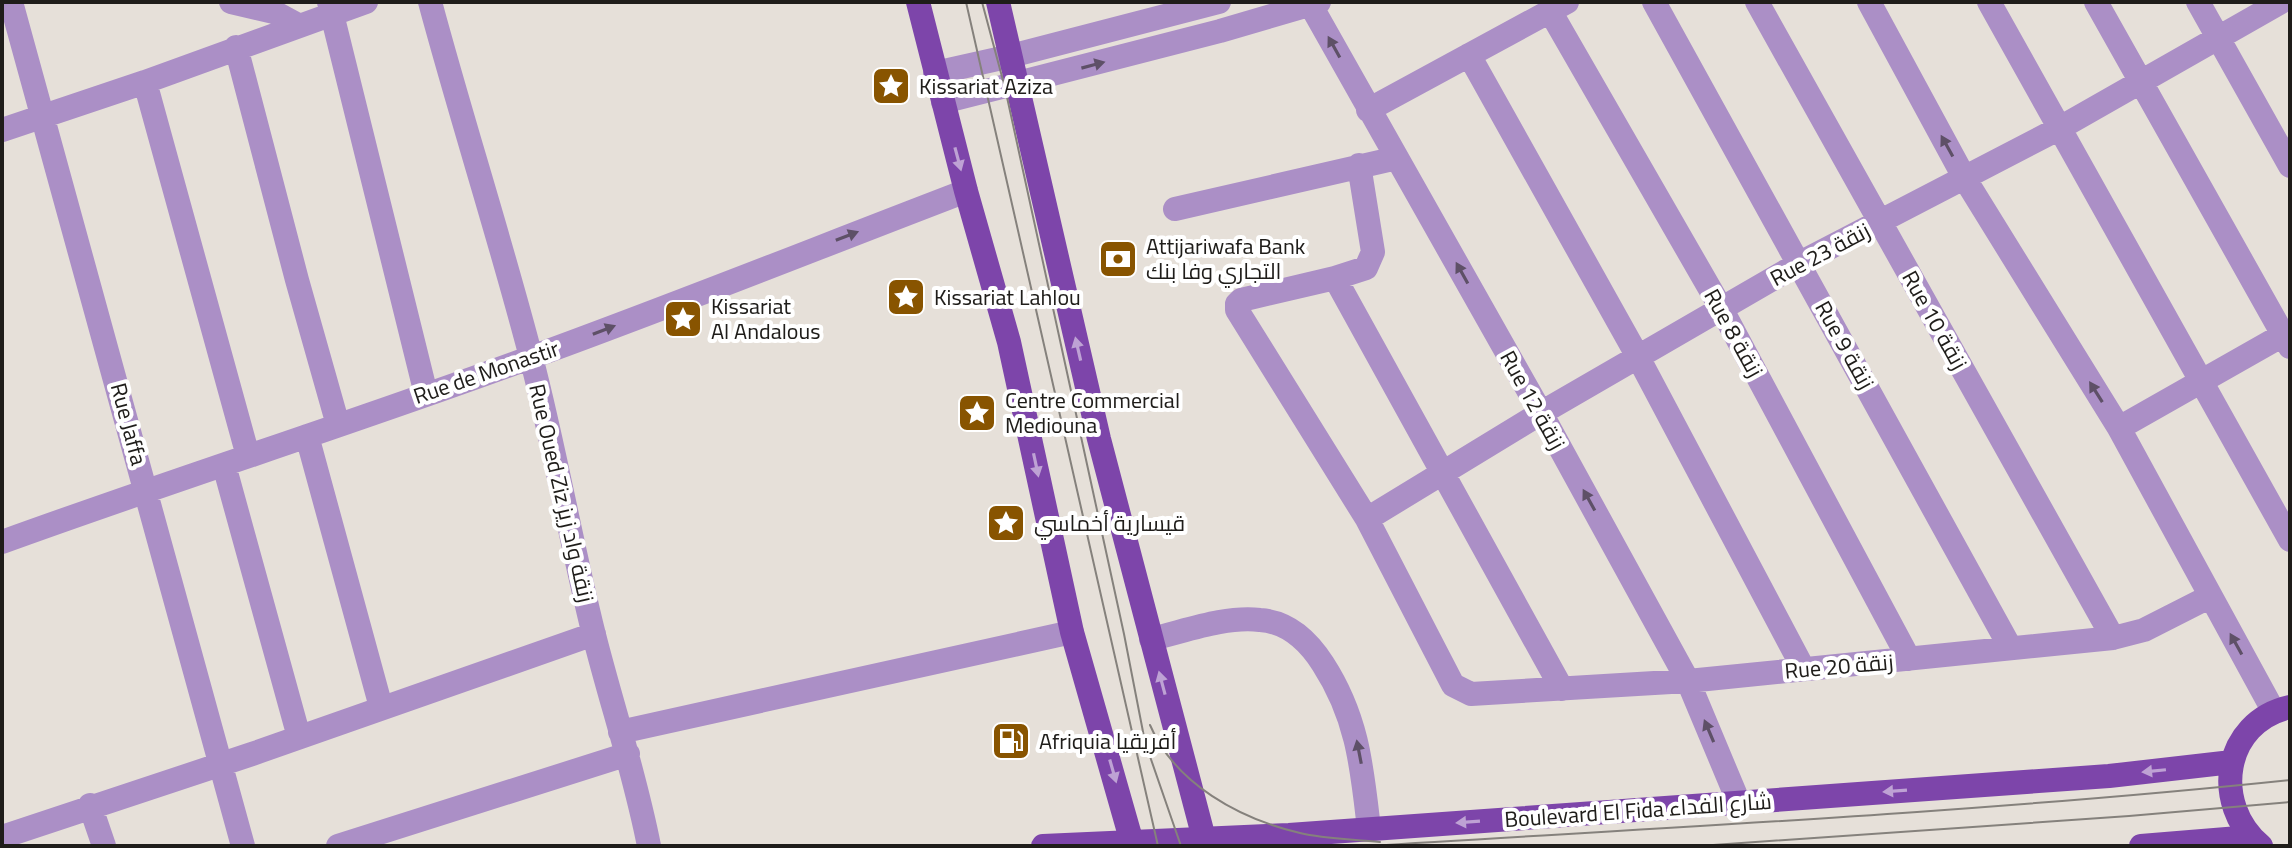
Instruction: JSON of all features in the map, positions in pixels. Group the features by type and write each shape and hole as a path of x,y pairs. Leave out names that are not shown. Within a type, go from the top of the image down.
{"main road":[{"path":"918,2 966,191 1009,342 1072,632 1133,844"},
{"path":"998,2 1099,439 1205,843"},
{"path":"2258,844 2240,824 2233,807 2229,786 2232,762 2248,732 2285,707"},
{"name":"Boulevard El Fida شارع الفداء","path":"1043,846 1205,843 2109,776 2232,762"},
{"path":"2141,846 2258,844"}],"street":[{"name":"Rue Jaffa","path":"11,2 243,846"},
{"path":"231,2 274,12 298,25"},
{"path":"2,130 145,82 298,25 331,8 366,2"},
{"name":"Rue Oued Ziz زنقة واد زيز","path":"430,2 532,358 594,634 649,846"},
{"path":"935,73 1219,2"},
{"name":"Rue 9 زنقة","path":"1654,2 2010,647"},
{"name":"Rue 10 زنقة","path":"1757,2 2113,638"},
{"path":"1869,2 1965,179 2119,428 2209,597 2285,707"},
{"path":"1989,2 2290,540"},
{"path":"2096,2 2288,338 2202,381 2119,428"},
{"path":"2198,2 2290,166"},
{"name":"Rue 23 زنقة","path":"1367,519 1441,472 1800,263 2058,129 2281,2"},
{"path":"943,102 1164,46 1313,3"},
{"name":"Rue 12 زنقة","path":"1313,3 1368,110 1541,413 1688,681 1739,803"},
{"path":"1368,110 1559,6"},
{"name":"Rue 8 زنقة","path":"1559,6 1909,659"},
{"path":"331,8 426,394"},
{"path":"1157,19 1164,46"},
{"path":"236,47 338,425"},
{"path":"1469,55 1638,357 1803,668"},
{"path":"145,82 248,456"},
{"path":"1175,209 1397,158"},
{"path":"1359,165 1373,252 1366,268 1241,300 1237,310 1367,519"},
{"name":"Rue de Monastir","path":"2,542 146,489 532,358 966,191"},
{"path":"1335,278 1562,689"},
{"path":"307,436 381,707"},
{"path":"224,465 299,737"},
{"name":"Rue 20 زنقة","path":"1367,519 1453,685 1471,694 1688,681 2113,638 2144,630 2209,597"},
{"path":"1151,639 1245,619 1272,621 1299,635 1321,660 1350,714 1361,763 1369,829"},
{"path":"338,846 624,743 1072,632"},
{"path":"4,846 2,838 90,805 299,737 594,634"},
{"path":"90,805 104,846"}],"tram line":[{"path":"966,2 1158,846"},
{"path":"982,2 1005,88 1145,742 1181,846"},
{"path":"1150,725 1176,765 1212,796 1233,808 1255,819 1300,833 1380,842"},
{"path":"1368,846 1945,810 2290,780"},
{"path":"1699,846 2290,802"}],"place":[{"name":"Kissariat Aziza","path":"891,86"},
{"name":"Attijariwafa Bank التجاري وفا بنك","path":"1118,259"},
{"name":"Kissariat Lahlou","path":"906,297"},
{"name":"Kissariat Al Andalous","path":"683,319"},
{"name":"Centre Commercial Mediouna","path":"977,413"},
{"name":"قيسارية أخماسي","path":"1006,523"},
{"name":"Afriquia أفريقيا","path":"1011,741"}]}
